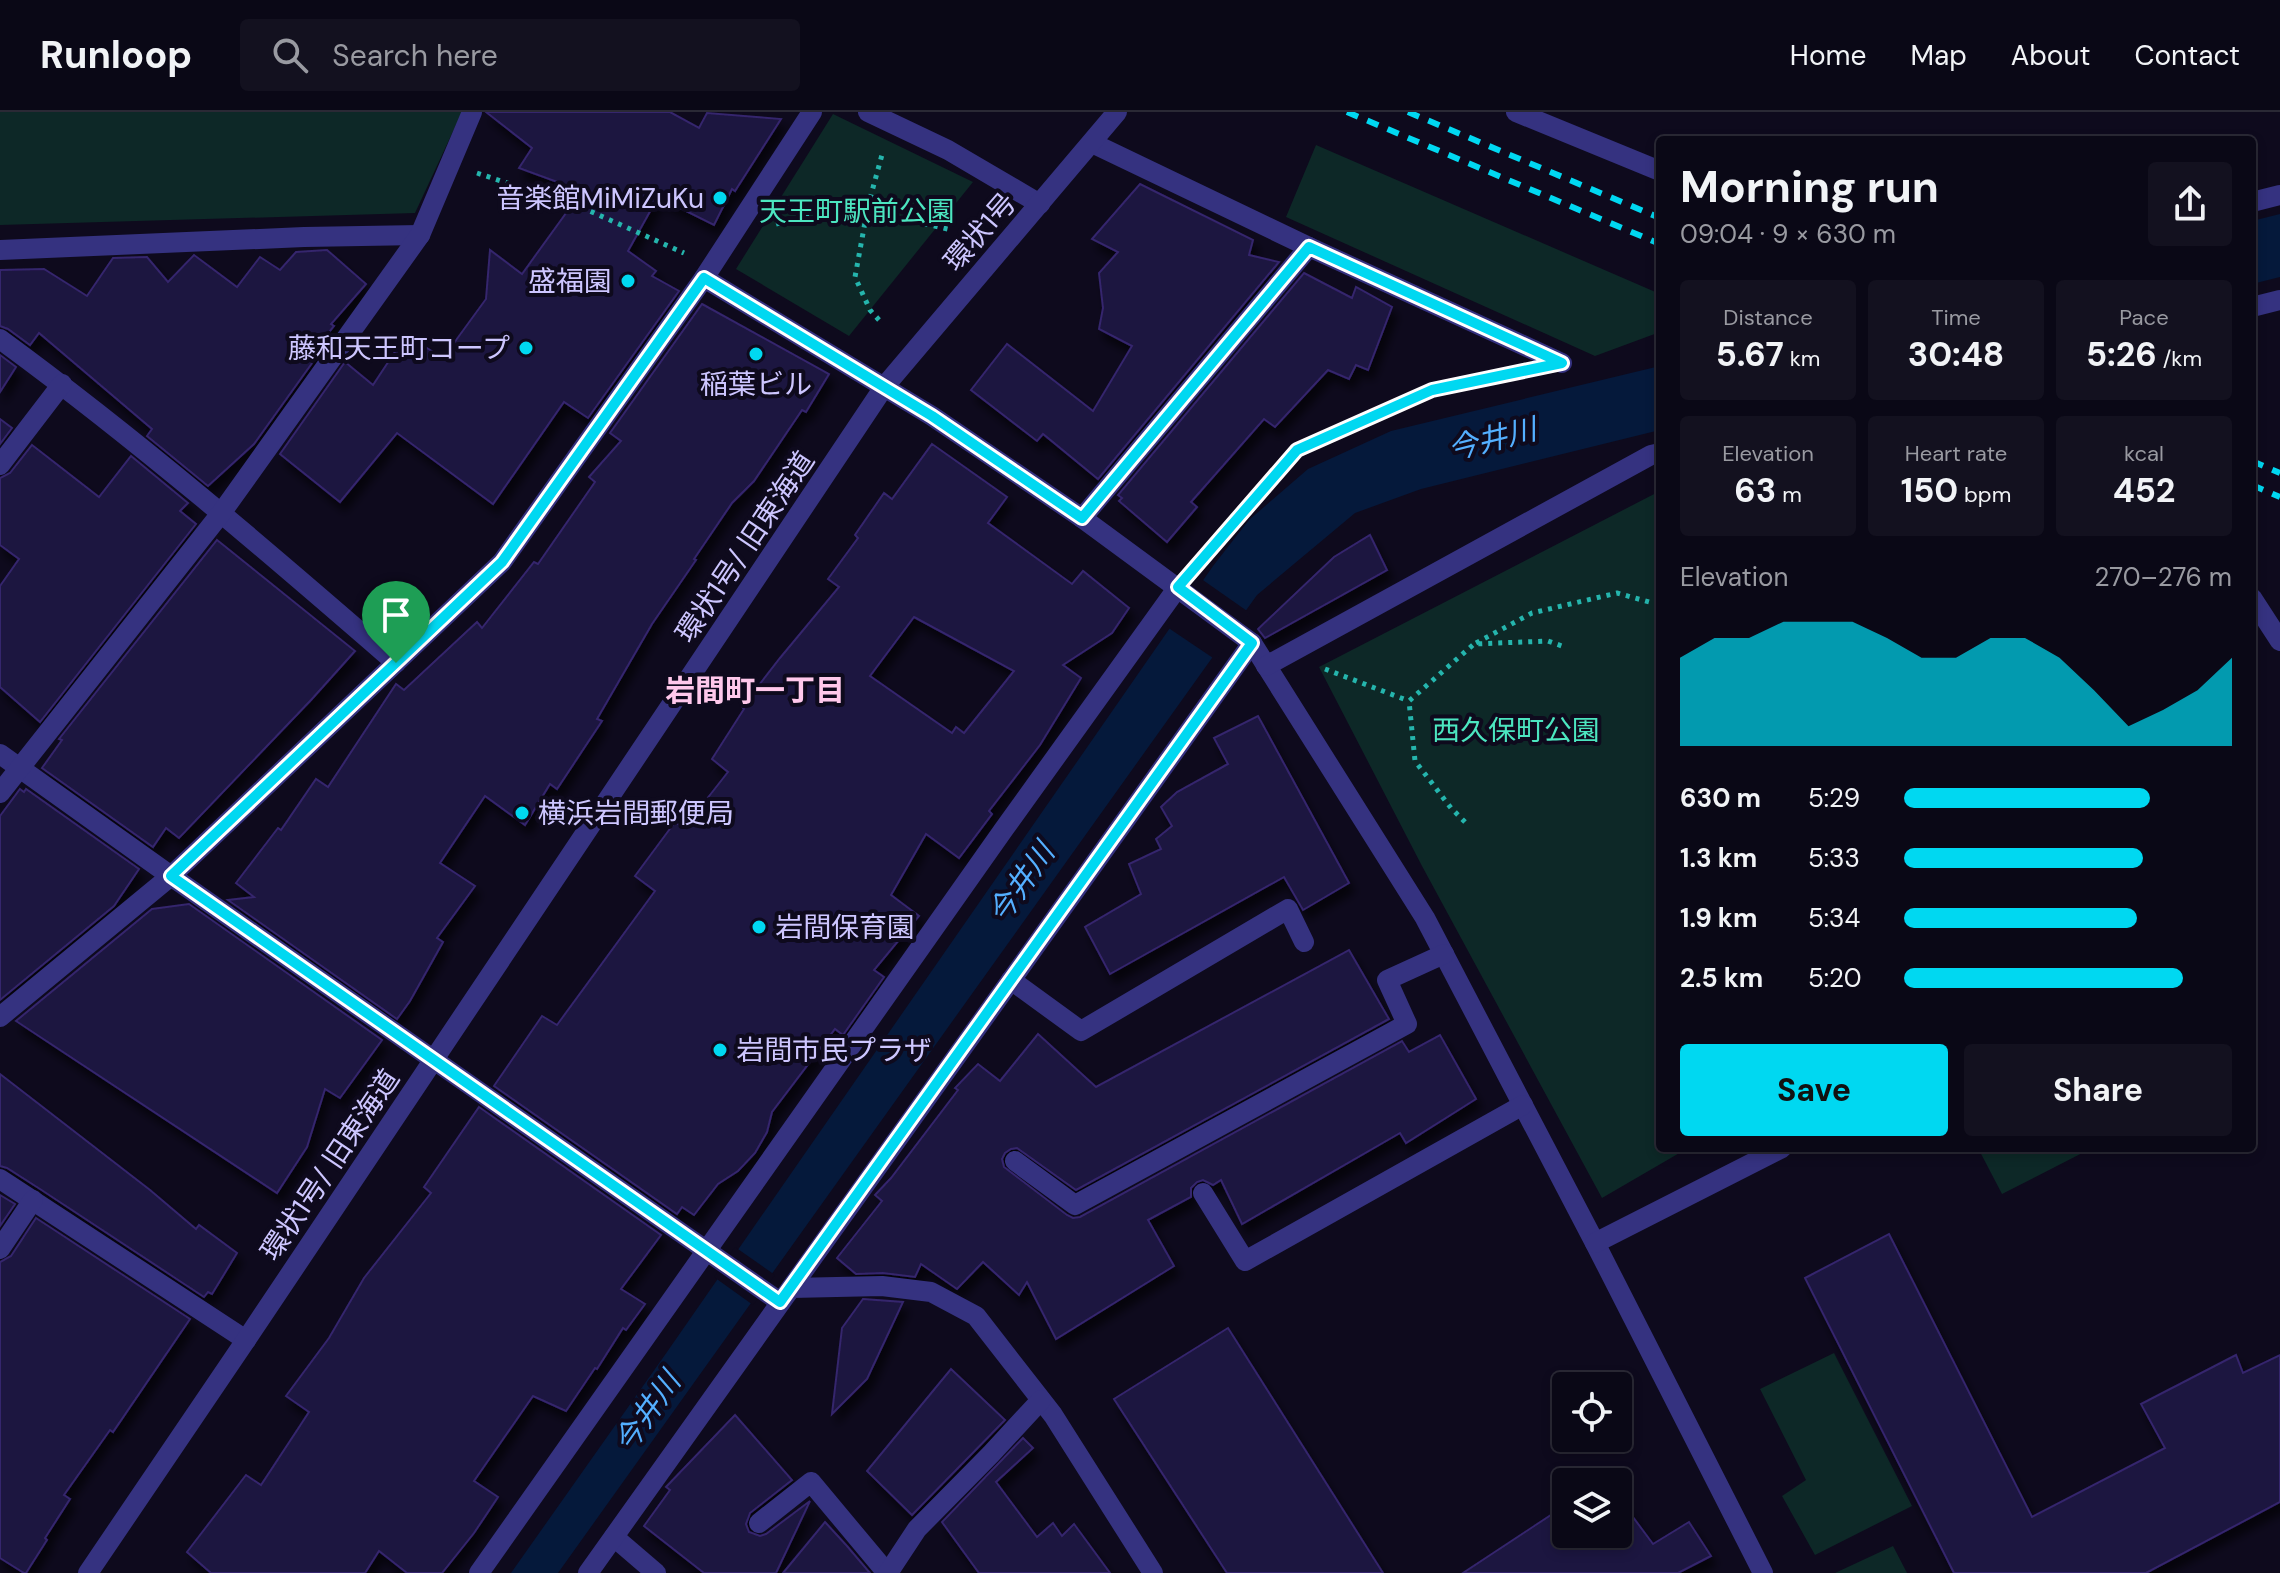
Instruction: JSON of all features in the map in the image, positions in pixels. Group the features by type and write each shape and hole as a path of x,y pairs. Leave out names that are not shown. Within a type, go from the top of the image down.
{"street":[{"path":"0,793 222,512 420,235 472,112"},
{"path":"0,1017 171,876 502,562 708,271 812,112"},
{"path":"868,112 960,156 1040,204"},
{"name":"環状1号","path":"884,387 1117,112"},
{"path":"1516,112 1656,169"},
{"path":"1092,143 1562,363"},
{"path":"2256,201 2280,195"},
{"path":"0,250 420,235"},
{"path":"1082,518 1309,247"},
{"path":"708,271 932,416 1082,518 1252,643 1425,918 1763,1573"},
{"path":"2256,306 2280,300"},
{"path":"0,339 62,384 222,512 396,663"},
{"path":"0,465 62,384"},
{"name":"環状1号/ 旧東海道","path":"88,1573 884,387"},
{"path":"1266,666 1656,454"},
{"path":"479,1573 1178,587"},
{"path":"2256,604 2280,641"},
{"path":"588,1573 1252,643"},
{"path":"0,754 707,1251 786,1295 882,1286 931,1292 976,1316 1053,1415 1153,1573"},
{"path":"1011,980 1081,1031 1288,909 1304,942"},
{"path":"1015,1161 1075,1205 1407,1024 1387,980 1444,954"},
{"path":"1203,1193 1245,1261 1523,1105"},
{"path":"1595,1243 1774,1152"},
{"path":"0,1179 246,1340"},
{"path":"0,1249 33,1200"},
{"path":"759,1523 811,1482 888,1573 917,1529 1041,1400"},
{"path":"614,1537 656,1573"}],"path":[{"path":"879,320 870,310 855,277 866,213 891,122"},
{"path":"450,164 583,208 708,271"},
{"path":"729,240 803,216 830,213 866,213 952,230"},
{"path":"1178,587 1297,450 1432,390 1562,363"},
{"path":"1409,701 1474,644 1532,613 1617,593 1656,604"},
{"path":"1474,644 1548,641 1562,646"},
{"path":"1302,646 1319,667 1409,701"},
{"path":"1409,701 1415,761 1465,822"}],"green space":[{"path":"0,112 462,112 415,213 0,225"},
{"name":"天王町駅前公園","path":"833,114 973,182 849,336 736,269"},
{"path":"1316,145 1656,292 1656,333 1595,356 1286,217"},
{"name":"西久保町公園","path":"1656,493 1656,1152 1681,1152 1602,1198 1422,866 1319,667"},
{"path":"1980,1152 2084,1152 2002,1194"},
{"path":"1834,1353 1912,1506 1815,1555 1782,1496 1806,1480 1760,1389"},
{"path":"1893,1546 1907,1573 1835,1573"}],"water":[{"path":"2280,214 2280,277 2256,283 2256,220"},
{"name":"今井川","path":"1656,367 1656,431 1421,489 1355,513 1257,595 558,1573 511,1573 1213,566 1249,520 1308,469 1391,431"}],"pier":[{"path":"1200,578 1250,613 1216,660 1167,627"},
{"path":"735,1247 775,1275 753,1305 714,1277"}],"building":[{"path":"486,112 670,112 699,128 707,113 781,119 735,191 732,189 714,225 658,197 628,251 656,271 652,276 679,291 588,418 564,402 493,504 397,433 340,502 280,454 345,362 373,385 406,335 443,358 486,299 490,250 522,274 582,191 519,168 532,148"},
{"path":"1140,184 1253,240 1249,255 1279,262 1098,479 1043,434 1037,441 971,390 1007,344 1093,411 1132,346 1099,329 1103,308 1099,273 1118,252 1092,239"},
{"path":"327,250 366,284 331,324 334,326 321,342 325,345 254,444 208,486 147,436 152,429 39,333 30,345 0,326 0,270 44,269 87,296 113,258 147,257 168,282 194,255 237,287 260,257 280,270 296,252"},
{"path":"1304,273 1352,298 1356,287 1392,307 1368,370 1356,365 1349,379 1328,370 1275,427 1264,419 1191,502 1197,507 1167,542 1119,501 1122,498 1118,495"},
{"path":"702,304 829,374 806,412 802,410 754,481 732,503 694,559 597,719 602,721 557,789 550,784 525,825 485,796 440,863 475,886 437,938 443,942 397,1019 228,900 254,897 236,883 278,828 281,830 316,779 328,787 396,684 404,690 477,622 482,628 534,562 538,564 595,482 589,477 621,441 610,433"},
{"path":"0,355 16,367 0,392"},
{"path":"0,419 12,428 0,444"},
{"path":"932,444 1007,497 988,523 1072,584 1083,571 1129,608 1112,633 1063,665 1081,678 1040,745 989,811 992,814 959,858 926,834 891,895 919,916 874,970 884,977 843,1035 835,1029 772,1112 767,1132 755,1153 738,1171 718,1184 694,1215 682,1207 677,1214 494,1086 542,1016 557,1025 655,891 635,876 675,822 684,828 728,772 712,759 744,709 742,707 839,587 828,579 858,538 855,535 884,493 892,499","holes":["914,617 1014,671 964,733 956,727 952,733 870,676"]},
{"path":"32,445 99,497 131,456 188,503 180,511 196,524 40,722 0,687 0,586 19,559 0,545 0,478 10,473"},
{"path":"1370,535 1387,570 1265,638 1258,629 1334,557"},
{"path":"217,540 355,651 179,838 166,828 153,847 42,768 62,740 59,739"},
{"path":"1258,716 1349,883 1303,910 1284,877 1110,974 1085,927 1141,894 1129,864 1161,849 1156,839 1172,826 1161,807 1177,792 1228,764 1214,738"},
{"path":"20,789 24,792 26,789 139,869 114,906 0,1000 0,816"},
{"path":"189,904 382,1040 340,1098 325,1089 307,1147 277,1193 16,1021 152,909"},
{"path":"1349,950 1389,1019 1076,1190 1017,1148 1005,1153 1002,1159 1004,1167 1067,1215 1080,1217 1402,1041 1409,1052 1440,1035 1476,1099 1406,1143 1400,1133 1242,1224 1221,1180 1213,1185 1203,1180 1197,1182 1191,1188 1191,1197 1148,1220 1174,1266 1056,1339 1027,1282 1019,1295 983,1262 957,1289 921,1264 915,1277 856,1274 837,1258 882,1201 875,1195 958,1090 955,1088 978,1064 1000,1081 1038,1034 1096,1087"},
{"path":"0,1074 196,1229 199,1225 237,1253 212,1294 208,1292 204,1297 0,1166"},
{"path":"479,1107 661,1235 621,1289 645,1304 626,1330 623,1328 566,1411 533,1396 474,1481 498,1497 442,1573 407,1573 379,1551 365,1573 211,1573 187,1552 246,1475 261,1485 309,1412 286,1396 329,1338 364,1278 431,1193 424,1187"},
{"path":"0,1195 15,1204 0,1226"},
{"path":"36,1218 190,1319 113,1432 110,1430 64,1495 70,1499 24,1573 0,1558 0,1262 11,1256"},
{"path":"1889,1234 2032,1517 2165,1448 2141,1404 2236,1355 2243,1373 2280,1355 2280,1502 2146,1573 1954,1573 1805,1278"},
{"path":"863,1299 903,1302 867,1379 832,1414 842,1328"},
{"path":"1228,1328 1383,1573 1227,1573 1114,1399"},
{"path":"951,1369 1005,1420 912,1515 867,1471"},
{"path":"735,1415 792,1480 750,1513 746,1524 749,1532 760,1536 766,1534 810,1501 776,1573 704,1573 644,1526 670,1490 666,1487"},
{"path":"1023,1438 1033,1448 996,1482 1037,1537 1053,1523 1062,1536 1074,1524 1110,1573 979,1573 942,1522"},
{"path":"1552,1514 1552,1548 1632,1548 1632,1516 1653,1544 1689,1522 1711,1556 1678,1573 1463,1573"},
{"path":"825,1522 847,1546 870,1573 783,1573"}],"railway":[{"path":"1347,112 1656,242"},
{"path":"1408,112 1656,216"},
{"path":"2256,463 2280,473"},
{"path":"2256,487 2280,497"}],"place":[{"name":"音楽館MiMiZuKu","path":"720,198"},
{"name":"盛福園","path":"628,281"},
{"name":"藤和天王町コープ","path":"526,348"},
{"name":"稲葉ビル","path":"756,354"},
{"name":"横浜岩間郵便局","path":"522,813"},
{"name":"岩間保育園","path":"759,927"},
{"name":"岩間市民プラザ","path":"720,1050"}],"district":[{"name":"岩間町一丁目","path":"755,690"}],"route":[{"path":"1309,247 1562,363 1432,390 1297,450 1178,587 1252,643 780,1302 171,876 396,663 502,562 704,278 932,416 1082,518 1309,247"}]}
